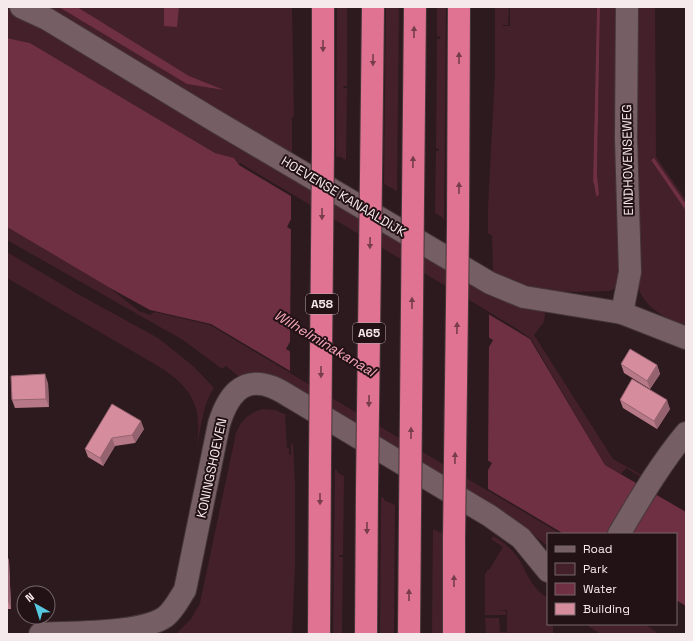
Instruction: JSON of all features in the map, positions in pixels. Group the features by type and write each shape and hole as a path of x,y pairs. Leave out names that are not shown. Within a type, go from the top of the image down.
{"highway":[{"name":"A58","path":"318,630 323,7"},
{"name":"A65","path":"366,634 373,7"},
{"path":"409,634 415,7"},
{"path":"454,634 459,7"}],"street":[{"name":"HOEVENSE KANAALDIJK","path":"21,7 48,19 212,119 490,282 524,297 622,313 686,338"},
{"name":"EINDHOVENSEWEG","path":"622,313 630,272 626,138 627,7"},
{"name":"KONINGSHOEVEN","path":"40,634 121,629 149,624 165,616 172,609 185,590 219,424 224,409 234,394 252,384 272,387 289,396 490,516 521,538 547,570"},
{"path":"620,533 646,488 686,433"}],"green space":[{"path":"7,7 23,13 523,305 545,313 544,322 534,335 613,459 643,476 643,478 626,468 621,474 605,465 531,339 517,329 240,163 239,165 234,158 215,153 30,43 7,38"},
{"path":"37,7 292,7 294,117 292,117 292,156 493,275 492,236 488,233 488,207 495,74 495,7 509,8 508,25 502,25 510,26 510,7 597,7 593,182 597,197 599,194 597,174 600,7 616,7 618,168 624,248 619,284 610,291 566,292 539,290 525,287 496,277"},
{"path":"337,7 347,7 347,86 344,86 343,88 347,88 346,160 336,156"},
{"path":"386,7 399,7 397,192 384,184"},
{"path":"437,7 446,7 444,220 435,213 436,151 439,151 439,149 436,148 437,39 440,39 440,36 437,36"},
{"path":"627,7 655,7 656,157 686,200 686,204 654,159 651,160 686,211 686,328 663,316 649,305 644,299 637,283"},
{"path":"7,227 110,288 139,311 150,315 155,312 210,325 559,533 547,533 547,545 524,528 277,377 258,373 239,377 226,366 222,369 183,340 7,240"},
{"path":"7,252 76,293 158,338 193,366 214,388 204,411 196,454 198,440 197,415 195,405 184,387 163,369 7,278"},
{"path":"262,409 275,410 289,416 285,415 287,448 289,448 289,455 291,455 291,443 293,444 295,482 295,566 292,634 176,634 191,619 200,603 236,433 240,424 246,418"},
{"path":"335,469 344,476 343,555 339,555 339,557 343,557 342,634 333,634"},
{"path":"381,497 395,505 394,634 380,634"},
{"path":"433,529 442,533 442,634 432,634"},
{"path":"493,536 506,544 517,556 533,584 547,597 547,625 553,625 553,634 507,634 507,610 499,610 506,611 506,615 485,615 485,573 487,573 487,570 489,570 503,547 491,539"},
{"path":"485,618 499,618 500,632 506,632 506,634 486,634"},
{"path":"646,625 659,634 601,634 588,626"}],"water":[{"path":"59,7 77,7 189,76 224,90 187,84"},
{"path":"164,7 179,7 177,27 164,26"},
{"path":"597,7 600,7 597,174 599,194 597,197 593,182"},
{"name":"Wilhelminakanaal","path":"7,38 30,43 215,153 234,158 239,165 530,339 605,465 686,512 686,606 677,601 677,533 562,533 211,324 150,310 7,227","holes":["291,219 493,340 489,347 287,227","290,342 492,463 488,470 286,349"]},
{"path":"654,158 686,204 686,211 651,160"}],"pier":[{"path":"291,194 489,312 489,340 291,222"},
{"path":"291,227 489,344 488,463 290,345"},
{"path":"290,349 488,467 488,491 290,373"}],"building":[{"path":"630,349 657,365 647,381 621,364"},
{"path":"45,374 46,399 12,400 11,376"},
{"path":"632,379 667,400 654,421 620,400"},
{"path":"112,404 141,421 132,435 112,438 100,458 85,449"},
{"path":"7,576 8,601 7,601"}]}
